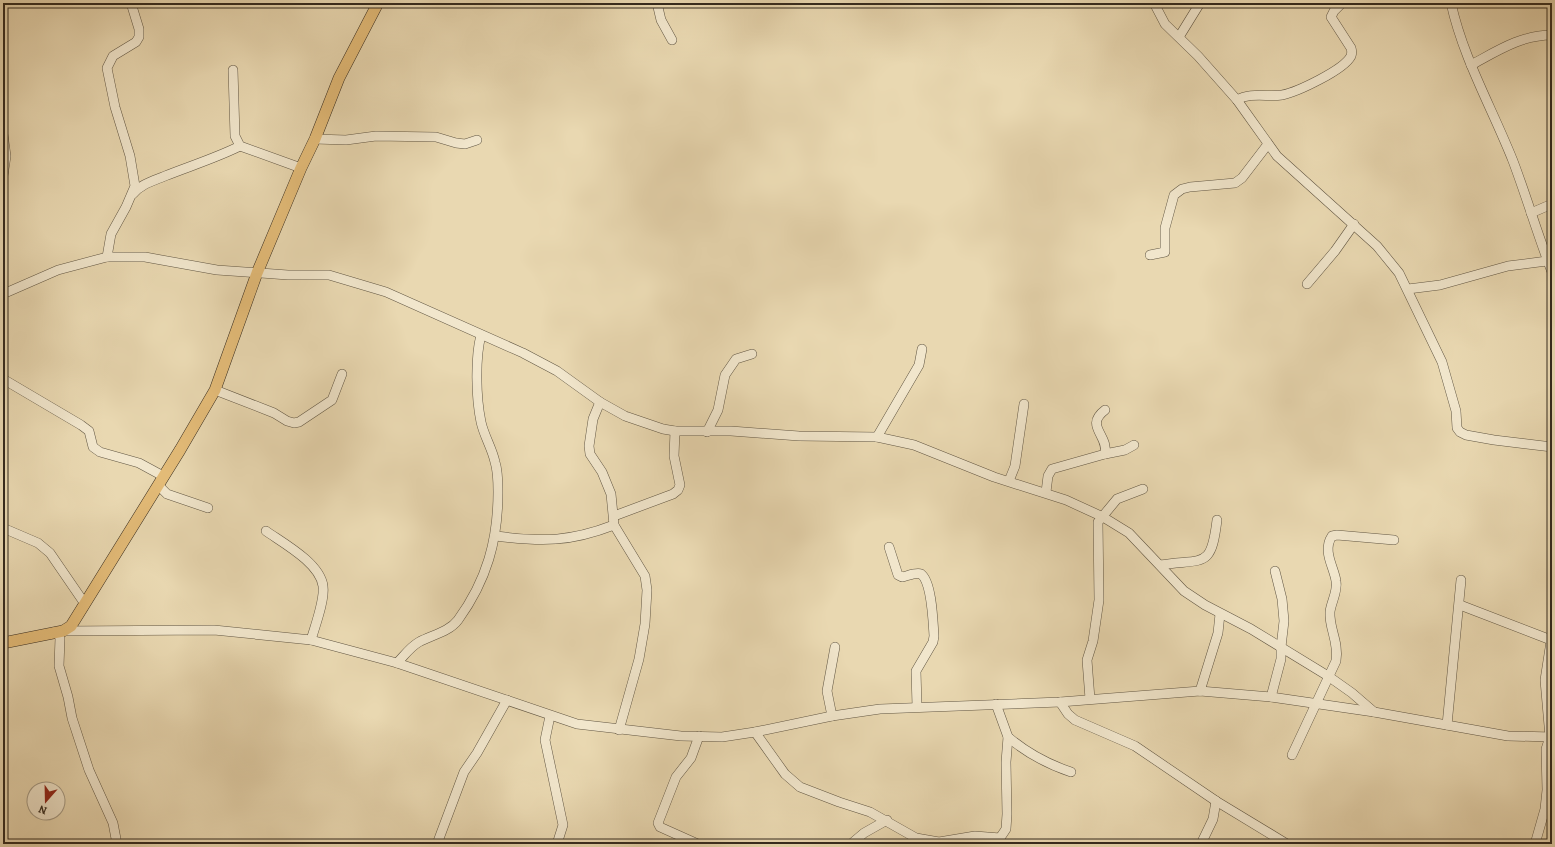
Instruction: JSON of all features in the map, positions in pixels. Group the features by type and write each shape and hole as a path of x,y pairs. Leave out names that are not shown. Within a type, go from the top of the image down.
{"main road":[{"path":"3,643 59,631 71,626 215,390 257,273 301,168 315,139 339,78 378,3"}],"street":[{"path":"107,256 111,234 132,195 135,178 115,107 107,68 113,56 136,42 139,37 139,29 131,3"},
{"path":"657,3 661,20 672,40"},
{"path":"1154,3 1165,24 1198,56 1236,100 1268,144 1283,160 1354,224 1386,257 1399,273 1408,288 1442,362 1456,411 1458,428 1460,432 1466,435 1494,440 1552,447"},
{"path":"1179,37 1200,3"},
{"path":"1236,100 1245,96 1282,95 1297,90 1338,68 1350,58 1352,53 1351,48 1331,18 1334,11 1342,3"},
{"path":"1451,3 1456,25 1471,65 1513,161 1552,272"},
{"path":"1471,65 1521,39 1533,36 1552,35"},
{"path":"233,70 235,136 240,146 301,168"},
{"path":"3,134 6,156 3,176"},
{"path":"315,139 346,140 376,136 436,137 464,144 477,140"},
{"path":"1150,255 1165,252 1165,228 1174,194 1182,189 1190,187 1235,183 1242,178 1268,144"},
{"path":"132,195 142,186 188,166 223,155 240,146"},
{"path":"1531,213 1552,204"},
{"path":"1307,284 1335,251 1354,224"},
{"path":"3,294 58,270 107,256 145,258 217,270 257,273 329,275 352,280 386,292 481,334 542,362 600,402 625,416 675,431 877,437 914,445 994,477 1046,492 1103,517 1129,533 1184,591 1220,614 1252,629 1328,676 1352,693 1374,712"},
{"path":"1408,288 1440,285 1508,266 1547,261"},
{"path":"397,663 418,642 443,632 457,621 478,587 496,536 498,503 495,462 484,434 479,405 476,359 481,334"},
{"path":"877,437 919,365 922,349"},
{"path":"707,432 718,410 725,375 736,358 752,354"},
{"path":"215,390 274,412 287,421 294,423 299,422 332,400 342,374"},
{"path":"3,379 89,431 93,447 100,452 139,463 160,481 167,494 208,508"},
{"path":"600,402 593,419 589,446 590,454 602,472 611,494 614,521 645,576 647,590 645,624 639,659 620,730"},
{"path":"1009,481 1015,466 1024,404"},
{"path":"1105,410 1098,415 1096,420 1106,449 1105,454"},
{"path":"496,536 519,539 566,539 582,536 673,494 678,490 680,485 674,456 675,431"},
{"path":"1046,492 1048,476 1052,469 1125,450 1134,445"},
{"path":"1090,699 1087,660 1093,642 1099,600 1098,522 1117,498 1142,490"},
{"path":"1160,565 1201,560 1208,556 1213,548 1217,520"},
{"path":"3,528 38,543 50,553 85,604"},
{"path":"266,531 305,559 316,570 323,585 322,600 311,640"},
{"path":"1292,755 1314,705 1336,661 1338,651 1330,612 1337,582 1328,554 1329,541 1332,536 1337,535 1394,540"},
{"path":"889,547 898,575 902,577 917,573 922,575 926,581 930,594 934,636 933,642 916,671 917,706"},
{"path":"1271,697 1281,659 1284,621 1282,599 1275,571"},
{"path":"1447,725 1460,606 1461,580"},
{"path":"1460,606 1552,638 1545,680 1551,737 1546,749 1547,790 1545,809 1535,844"},
{"path":"1200,691 1218,633 1220,614"},
{"path":"117,844 113,823 89,770 72,718 60,666 59,631 214,630 311,640 397,663 577,724 620,730 699,736 722,737 755,732 832,716 880,709 917,706 1060,702 1200,691 1271,697 1314,705 1374,712 1508,736 1551,737"},
{"path":"832,716 827,691 835,647"},
{"path":"437,844 464,772 477,753 506,700"},
{"path":"1060,702 1068,714 1075,720 1135,746 1216,801 1287,844"},
{"path":"755,732 785,774 800,787 870,812 887,820 916,838 927,841 948,842 975,836 1000,838 1006,829 1006,762 1008,737 996,704"},
{"path":"550,716 545,740 563,824 557,844"},
{"path":"698,844 660,827 658,823 676,777 691,758 699,736"},
{"path":"1008,737 1031,755 1051,765 1071,772"},
{"path":"1204,842 1212,819 1216,801"},
{"path":"870,812 872,829"},
{"path":"851,844 887,820"}]}
